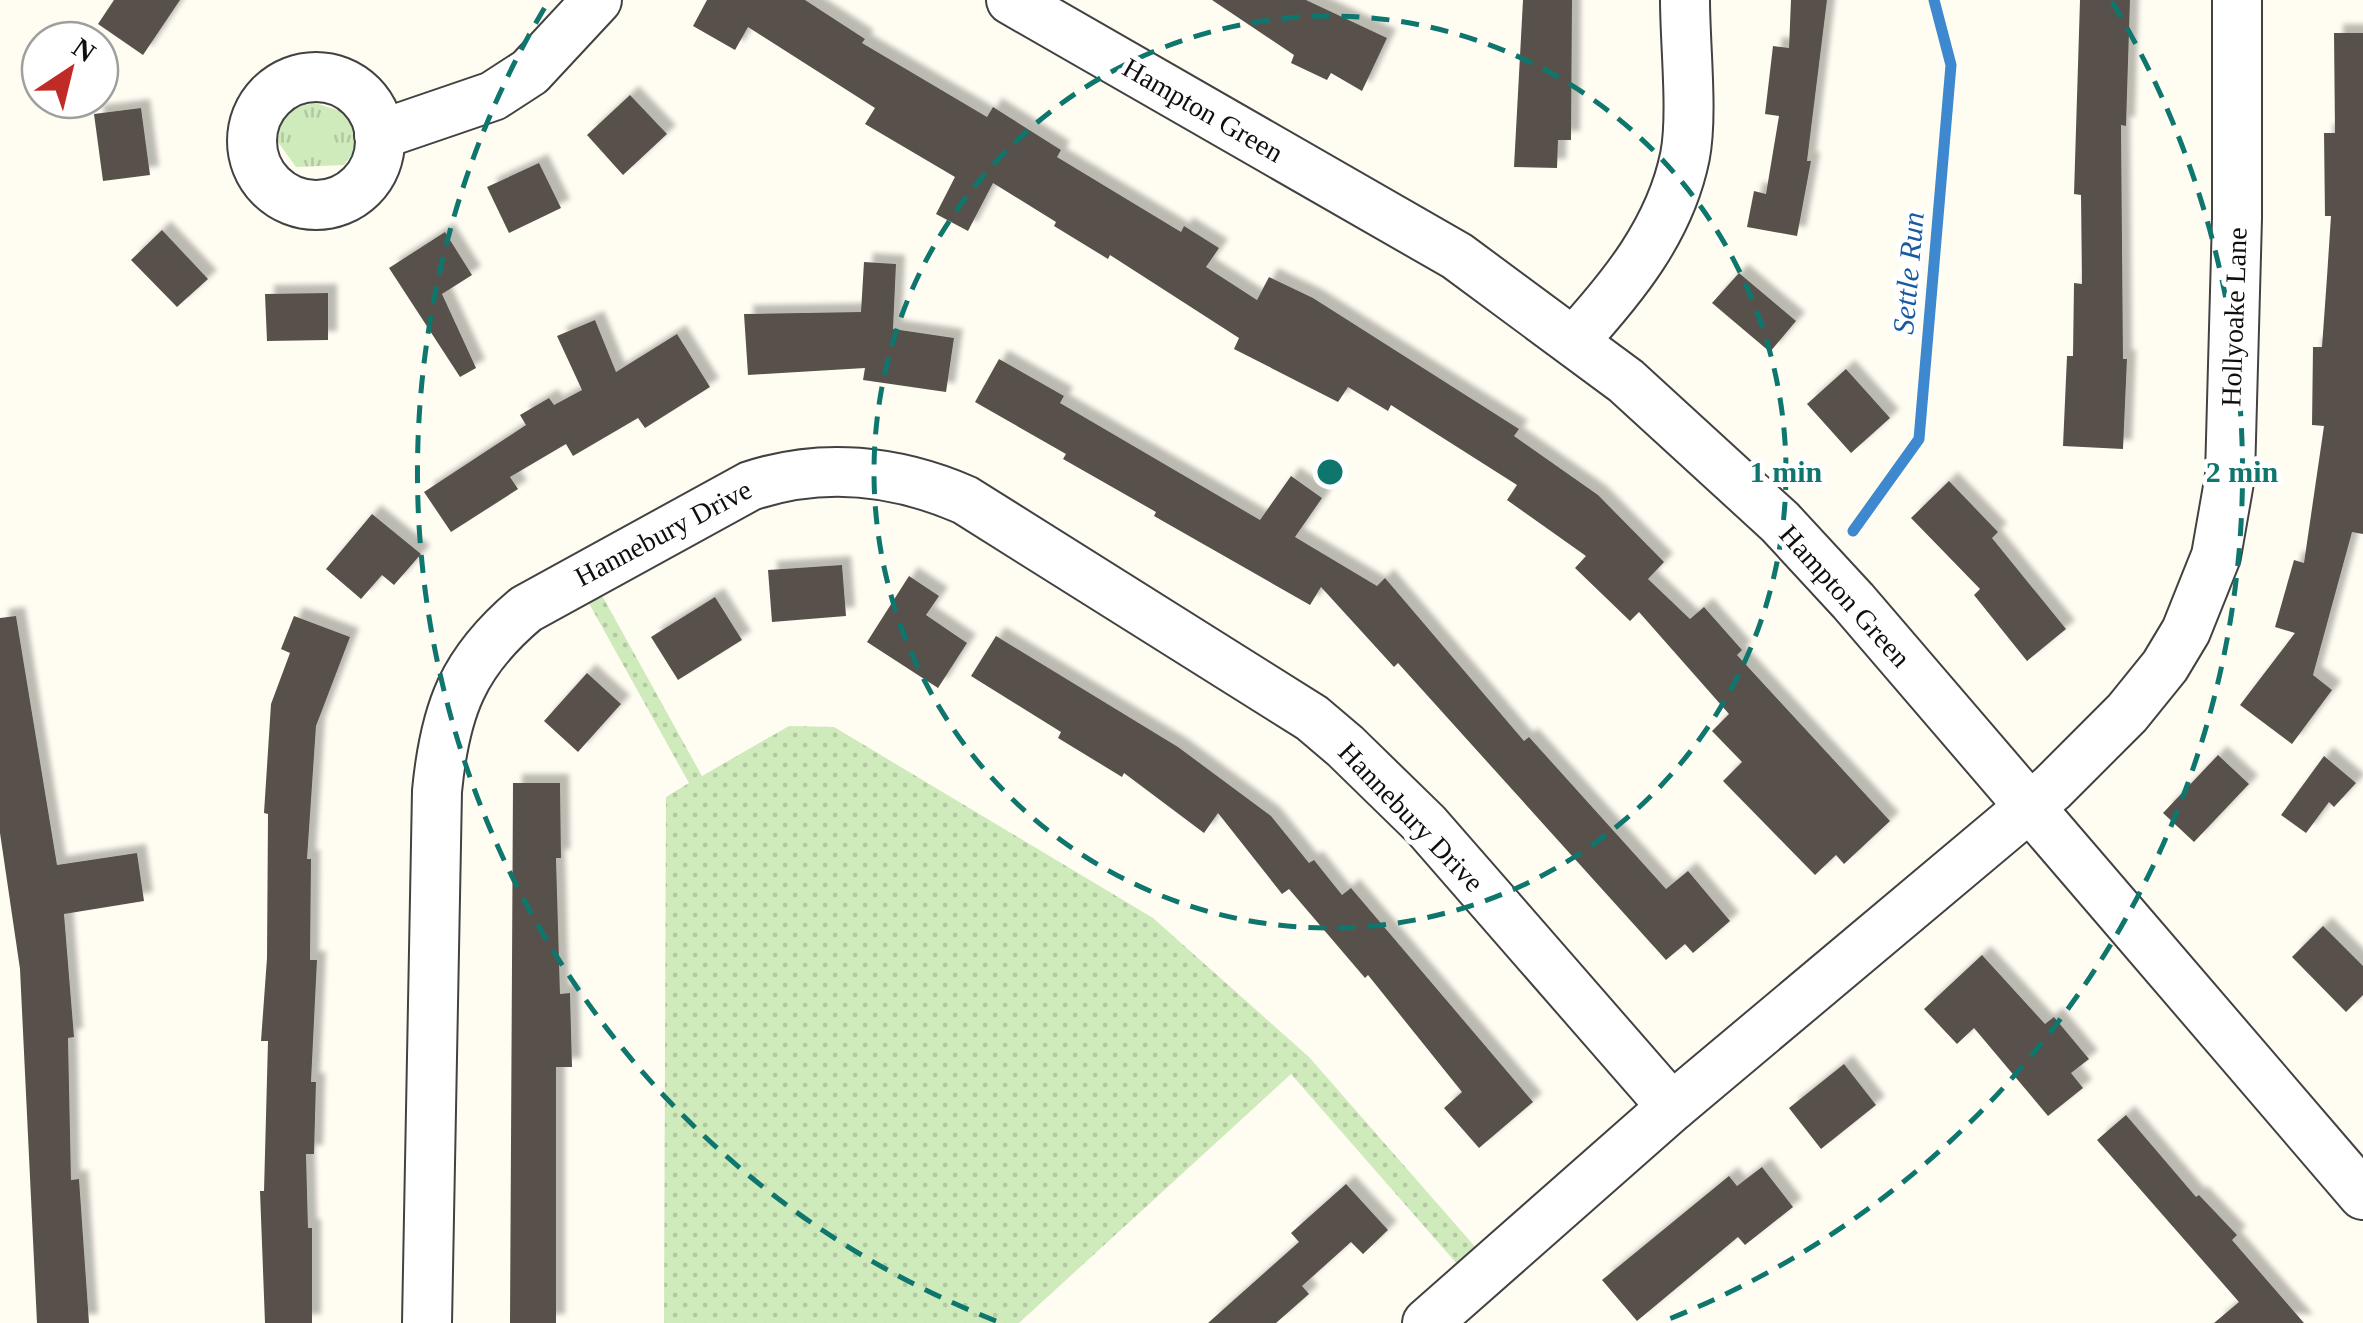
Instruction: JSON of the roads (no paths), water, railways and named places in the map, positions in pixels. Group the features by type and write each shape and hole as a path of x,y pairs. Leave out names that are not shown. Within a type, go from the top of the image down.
{"street":[{"path":"379,135 493,96 530,72 597,0"},
{"name":"Hampton Green","path":"1011,0 1457,256 1640,394 1780,522 2030,807 2347,1144 2363,1194"},
{"path":"1574,341 1639,262 1675,191 1686,152 1685,0"},
{"name":"Hollyoake Lane","path":"2030,807 2127,714 2165,666 2186,631 2216,556 2231,452 2237,0"},
{"name":"Hannebury Drive","path":"426,1323 437,791 444,742 460,684 497,633 540,600 750,486 800,473 847,471 893,476 964,500 1312,718 1426,826 1672,1107"},
{"path":"1428,1323 1672,1107 2030,807"}],"waterway":[{"name":"Settle Run","path":"1853,531 1919,439 1951,65 1934,0"}]}
